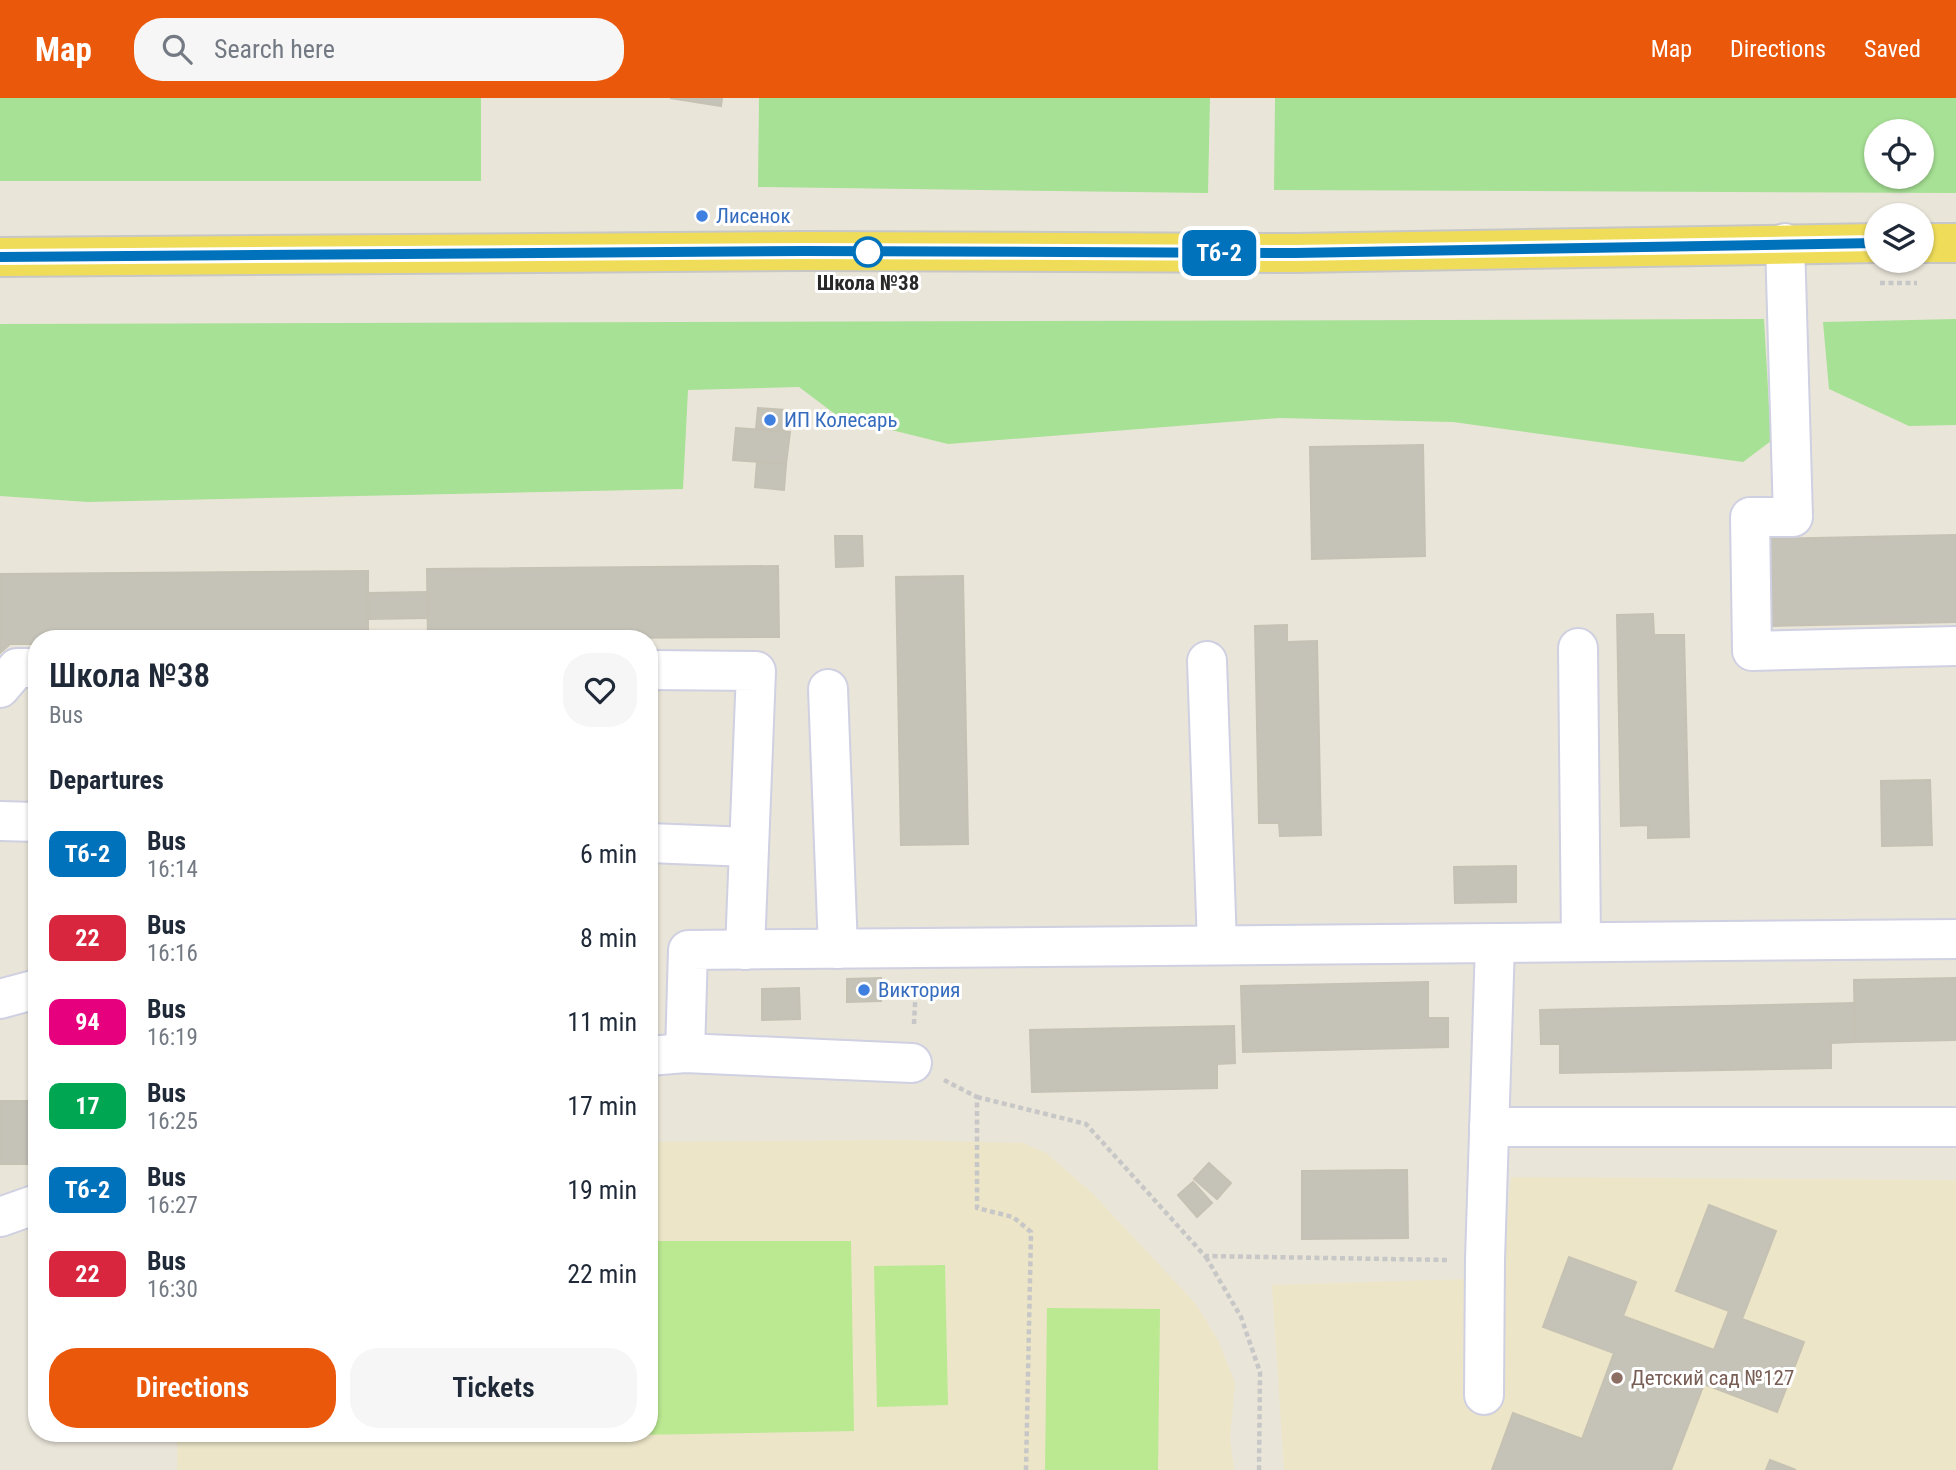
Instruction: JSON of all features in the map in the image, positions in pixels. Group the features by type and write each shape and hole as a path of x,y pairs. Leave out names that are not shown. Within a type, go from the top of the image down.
{"main road":[{"path":"0,257 790,251 1295,253 1864,243"},
{"path":"1934,243 1956,243"}],"lane":[{"path":"1785,243 1793,517 1749,517 1752,651 1956,646"},
{"path":"1578,648 1581,942"},
{"path":"1207,661 1217,946"},
{"path":"0,688 18,668 28,668"},
{"path":"658,670 757,671 744,950"},
{"path":"828,689 838,949"},
{"path":"0,821 28,822"},
{"path":"658,843 749,846"},
{"path":"912,1063 667,1054 688,950 1956,939"},
{"path":"1484,1395 1485,1261 1495,943"},
{"path":"0,999 28,991"},
{"path":"1489,1127 1956,1127"},
{"path":"0,1217 28,1207"}],"path":[{"path":"918,948 912,1063 977,1097 1087,1124 1205,1256 1241,1317 1260,1372 1259,1470"},
{"path":"977,1097 977,1208 1013,1217 1031,1232 1026,1470"},
{"path":"1205,1256 1485,1261"}],"shaded area":[{"path":"897,1140 1023,1143 1046,1153 1091,1192 1195,1303 1218,1340 1235,1383 1230,1438 1234,1470 177,1470 177,1442 658,1442 658,1142"},
{"name":"Детский сад №127","path":"1511,1177 1956,1180 1956,1470 1284,1470 1272,1285 1502,1278"}],"green space":[{"path":"0,98 481,98 481,181 0,181"},
{"path":"759,98 1210,98 1208,193 758,187"},
{"path":"1275,98 1956,98 1956,193 1274,190"},
{"path":"1764,319 1771,441 1743,462 1453,422 1279,418 948,444 839,417 799,387 688,390 683,489 88,502 0,496 0,324"},
{"path":"1956,319 1956,425 1909,426 1829,389 1823,322"},
{"path":"658,1241 851,1241 854,1431 658,1435"},
{"path":"945,1265 948,1405 877,1407 874,1266"},
{"path":"1047,1308 1160,1309 1158,1470 1045,1470"}],"building":[{"path":"670,98 722,98 721,106"},
{"name":"ИП Колесарь","path":"758,408 785,410 784,432 756,429"},
{"path":"736,428 790,432 786,464 733,460"},
{"path":"1423,445 1425,556 1312,559 1310,447"},
{"path":"757,462 786,464 784,490 755,487"},
{"path":"1956,535 1956,622 1769,626 1767,539"},
{"path":"835,536 862,536 863,566 836,567"},
{"path":"778,566 779,637 658,638 658,630 428,630 427,569"},
{"path":"368,571 368,630 28,630 28,644 10,644 0,653 0,574"},
{"path":"963,576 968,844 901,845 896,577"},
{"path":"428,592 428,618 368,619 368,593"},
{"path":"1653,614 1654,635 1684,635 1689,837 1648,838 1648,825 1621,826 1617,615"},
{"path":"1287,625 1287,642 1317,641 1321,835 1280,836 1279,823 1259,823 1255,626"},
{"path":"1930,780 1932,845 1882,846 1881,781"},
{"path":"1516,866 1516,902 1455,903 1454,867"},
{"name":"Виктория","path":"881,978 881,1001 847,1002 847,979"},
{"path":"1956,978 1956,1040 1855,1042 1854,980"},
{"path":"1428,982 1428,1018 1448,1018 1448,1047 1243,1052 1241,986"},
{"path":"799,988 800,1019 762,1020 762,989"},
{"path":"1854,1003 1855,1042 1831,1043 1831,1068 1560,1073 1560,1044 1541,1044 1540,1010"},
{"path":"1234,1026 1235,1063 1217,1064 1217,1088 1032,1092 1030,1030"},
{"path":"0,1101 28,1101 28,1164 0,1164"},
{"path":"1209,1163 1231,1183 1217,1199 1194,1179"},
{"path":"1407,1170 1408,1238 1302,1239 1302,1171"},
{"path":"1193,1182 1212,1203 1197,1217 1178,1195"},
{"path":"1709,1205 1776,1231 1742,1319 1804,1342 1777,1412 1704,1384 1671,1470 1492,1470 1513,1413 1582,1439 1614,1353 1543,1327 1569,1257 1636,1282 1623,1316 1714,1350 1729,1311 1676,1291"},
{"path":"1770,1460 1796,1470 1766,1470"}],"bus line":[{"name":"Тб-2","path":"0,257 804,251 1295,253 1864,243"}],"place":[{"name":"Лисенок","path":"702,216"},
{"name":"Школа №38","path":"868,252"},
{"name":"ИП Колесарь","path":"770,420"},
{"name":"Виктория","path":"864,990"},
{"name":"Детский сад №127","path":"1617,1378"}]}
